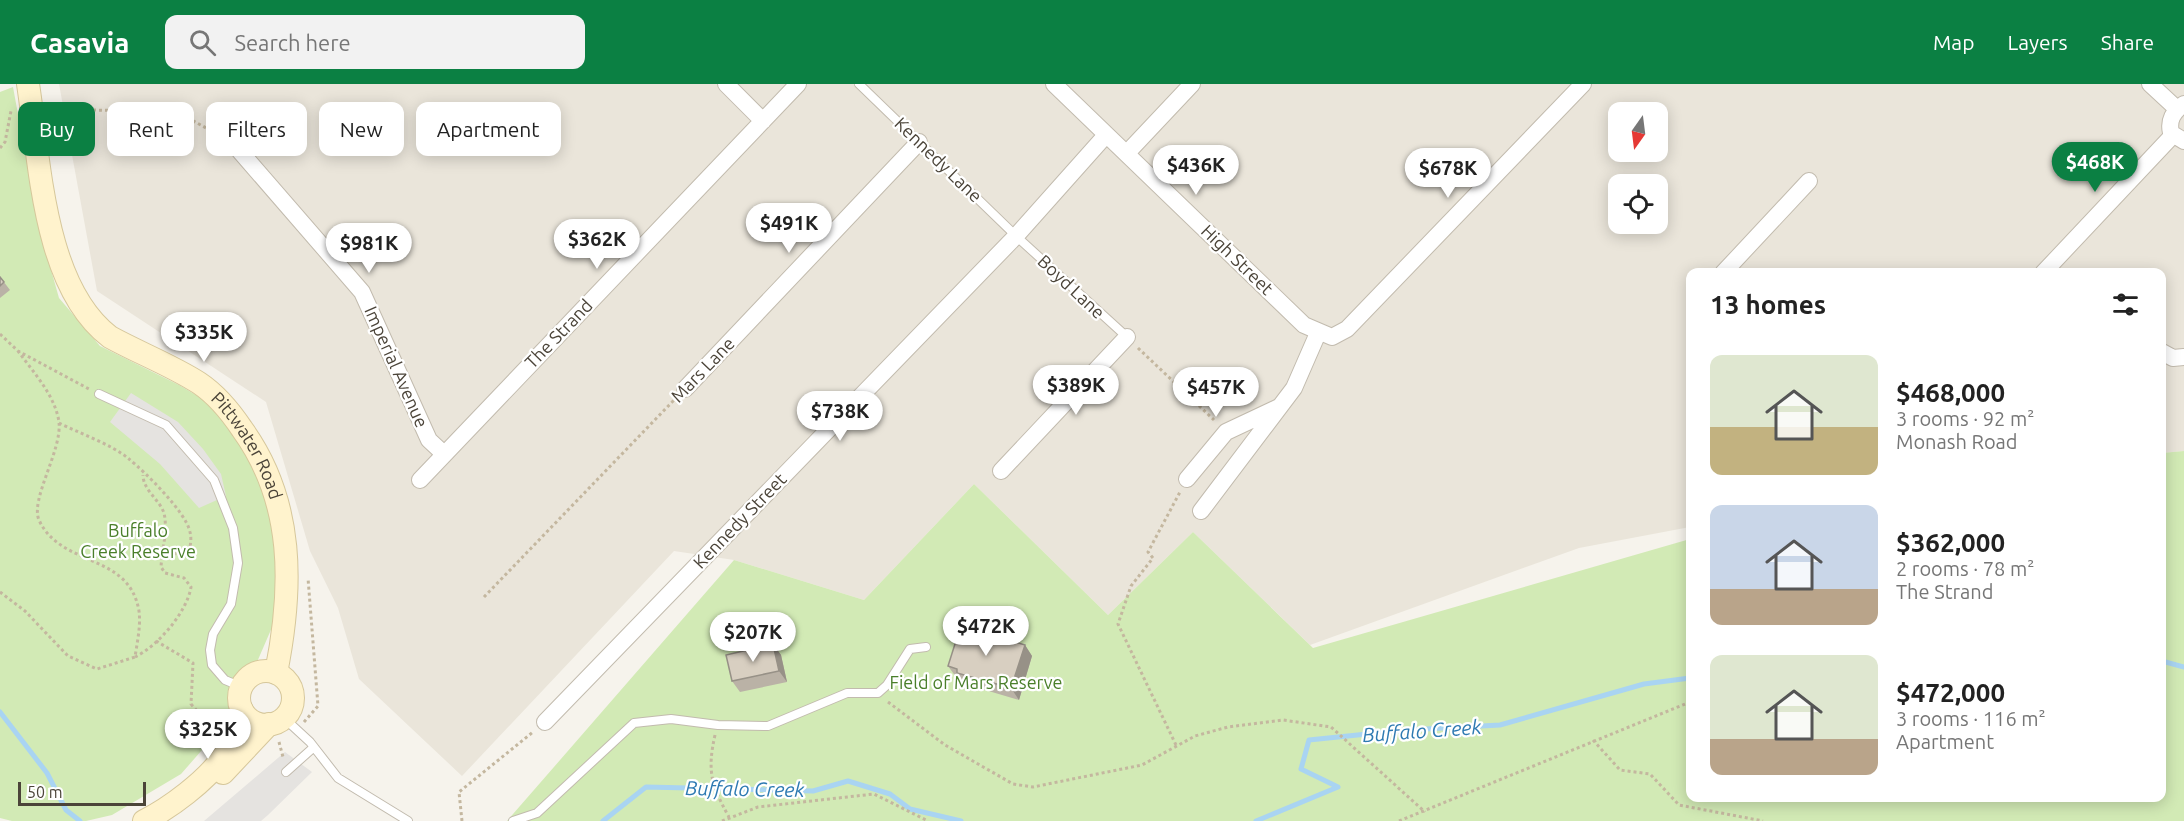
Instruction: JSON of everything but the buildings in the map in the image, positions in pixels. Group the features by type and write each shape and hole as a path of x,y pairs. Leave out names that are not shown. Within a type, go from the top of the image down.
{"main road":[{"name":"Pittwater Road","path":"28,84 50,229 59,260 80,303 98,328 110,337 199,383 215,396 235,418 266,467 282,516 288,566 287,608 276,673"},
{"path":"144,821 162,812 183,796 222,759 235,735 242,710 240,702 242,687 253,675 260,672 276,673 288,682 292,689 292,705 207,789 167,821"},
{"path":"242,710 254,721 276,721"}],"street":[{"path":"726,84 763,121"},
{"name":"The Strand","path":"420,480 798,84"},
{"name":"High Street","path":"1054,84 1304,325 1318,333"},
{"path":"1127,153 1192,84"},
{"path":"1201,511 1294,388 1318,333 1332,337 1347,329 1583,84"},
{"path":"2054,268 2178,138 2169,123 2180,107 2150,84"},
{"name":"Kennedy Street","path":"545,722 1016,236 1106,135"},
{"name":"Mars Lane","path":"685,389 919,142"},
{"name":"Imperial Avenue","path":"244,156 362,292 429,440 444,454"},
{"path":"1728,268 1809,181"},
{"path":"1001,471 1127,338"},
{"path":"2166,354 2173,358 2184,357"},
{"path":"1186,479 1226,432 1280,406"}],"lane":[{"name":"Kennedy Lane","path":"859,84 1016,236"},
{"name":"Boyd Lane","path":"1016,236 1127,338"},
{"path":"99,394 166,425 214,480 233,528 238,563 231,604 213,634 210,650 212,665 225,680 242,687"},
{"path":"513,821 537,813 634,723 671,719 718,725 768,726 847,693 878,693 887,685 910,649 926,647"},
{"path":"276,721 314,747 338,778 408,821"},
{"path":"286,772 314,747"}],"path":[{"path":"0,148 5,142 11,110"},
{"path":"95,110 177,112 206,128"},
{"path":"0,334 18,351 50,396 59,423 49,475 38,497 38,517 47,533 62,548 98,562 121,576 128,585 139,612 135,657"},
{"path":"1127,338 1226,432"},
{"path":"18,351 99,394"},
{"name":"Mars Lane","path":"484,597 685,389"},
{"path":"59,423 128,458 143,475 154,481 186,521 190,532 189,555 140,550"},
{"path":"0,592 25,611 68,656 97,669 135,657 156,641 178,614 190,587 184,578 165,573 161,567 165,518 162,509 143,482 143,475"},
{"path":"1176,745 1118,624 1131,586 1153,558 1148,552 1186,479"},
{"path":"156,641 193,663"},
{"path":"878,693 945,745 1013,784 1033,787 1142,765 1195,736 1228,727 1283,720 1331,727 1425,812"},
{"path":"1399,821 1686,704"},
{"path":"462,821 459,792 545,722"},
{"path":"718,725 709,762 716,794 729,817"},
{"path":"1593,740 1620,770 1650,774 1679,805 1762,821"},
{"path":"722,821 758,807 874,794 928,821"}],"shaded area":[{"path":"59,84 2184,84 2184,451 2166,453 2166,268 1686,268 1686,528 1579,548 1310,645 1193,532 1108,615 974,484 864,600 734,560 674,551 462,776 359,679 338,608 310,551 266,402 97,291 72,156 95,156 95,102 62,102"},
{"path":"131,393 178,422 203,449 221,474 226,496 199,508 160,464 110,422"},
{"path":"285,752 312,772 261,821 204,821"}],"green space":[{"name":"Buffalo Creek Reserve","path":"13,87 18,114 18,156 26,156 38,224 59,298 100,346 179,385 221,410 256,464 280,542 273,625 254,669 209,742 181,774 112,815 86,821 12,821 0,818 0,92"},
{"name":"Field of Mars Reserve","path":"2184,451 2184,821 507,821 734,560 864,600 974,484 1108,615 1193,532 1313,648 1686,540 1686,802 2166,802 2166,453"}],"waterway":[{"name":"Buffalo Creek","path":"2166,662 2184,667"},
{"name":"Buffalo Creek","path":"1256,821 1338,787 1301,769 1309,740 1406,730 1500,725 1644,684 1686,679"},
{"name":"Buffalo Creek","path":"0,712 47,773 66,810 80,821"},
{"name":"Buffalo Creek","path":"603,821 646,787 813,791 848,781 890,794 910,809 961,821"}]}
